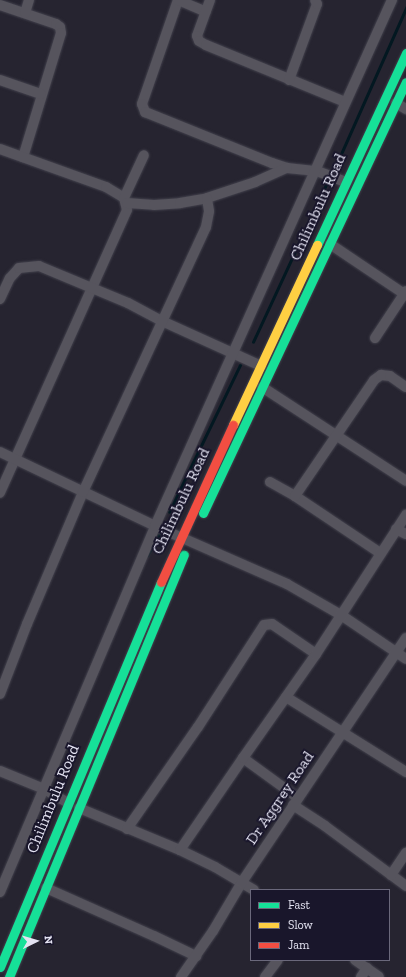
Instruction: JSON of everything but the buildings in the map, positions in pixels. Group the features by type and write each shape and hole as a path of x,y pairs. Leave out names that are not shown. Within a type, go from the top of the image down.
{"main road":[{"name":"Chilimbulu Road","path":"0,967 68,803 261,366 345,182 406,54"},
{"name":"Chilimbulu Road","path":"11,976 185,539 262,387 406,82"}],"street":[{"path":"24,13 29,0"},
{"path":"206,12 178,0 142,108 145,112 221,144 286,168 317,170 345,182"},
{"path":"210,0 197,36 199,41 206,46 345,102"},
{"path":"289,80 317,4 315,0"},
{"path":"0,892 155,526 317,170 345,102 392,0"},
{"path":"0,5 56,24 60,28 61,33 41,94 23,157"},
{"path":"0,80 41,94"},
{"path":"396,103 406,109"},
{"path":"0,149 106,187 126,200 154,205 180,203 207,198 255,182 286,168"},
{"path":"0,494 14,458 93,288 127,210 126,200 144,155"},
{"path":"0,694 27,624 83,492 206,228 209,211 207,198"},
{"path":"330,244 405,293 375,338"},
{"path":"0,299 10,278 19,268 39,266 128,303 162,321 261,366"},
{"path":"295,496 374,380 381,375 390,376 406,387"},
{"path":"262,387 406,482"},
{"path":"0,452 155,526 287,584 341,615 406,659"},
{"path":"270,482 295,496 380,553"},
{"path":"180,850 242,758 316,654 406,515"},
{"path":"396,529 406,534"},
{"path":"127,829 202,720 264,624 272,624 316,654"},
{"name":"Dr Aggrey Road","path":"181,977 196,956 242,882 406,638"},
{"path":"286,697 406,772"},
{"path":"242,758 325,826 406,886"},
{"path":"0,771 44,789 68,803"},
{"path":"79,808 180,850 252,889"},
{"path":"391,875 406,853"},
{"path":"46,888 196,956"},
{"path":"265,977 277,961"},
{"path":"356,961 364,973 379,977"}],"waterway":[{"path":"337,163 406,8"},
{"path":"253,342 326,185"},
{"path":"169,512 240,365"},
{"path":"147,556 159,534"}],"traffic: fast":[{"path":"317,245 406,53"},
{"path":"203,513 406,82"},
{"path":"9,977 184,555"},
{"path":"0,967 161,582"}],"traffic: slow":[{"path":"233,425 317,245"}],"traffic: jam":[{"path":"161,582 233,425"}]}
